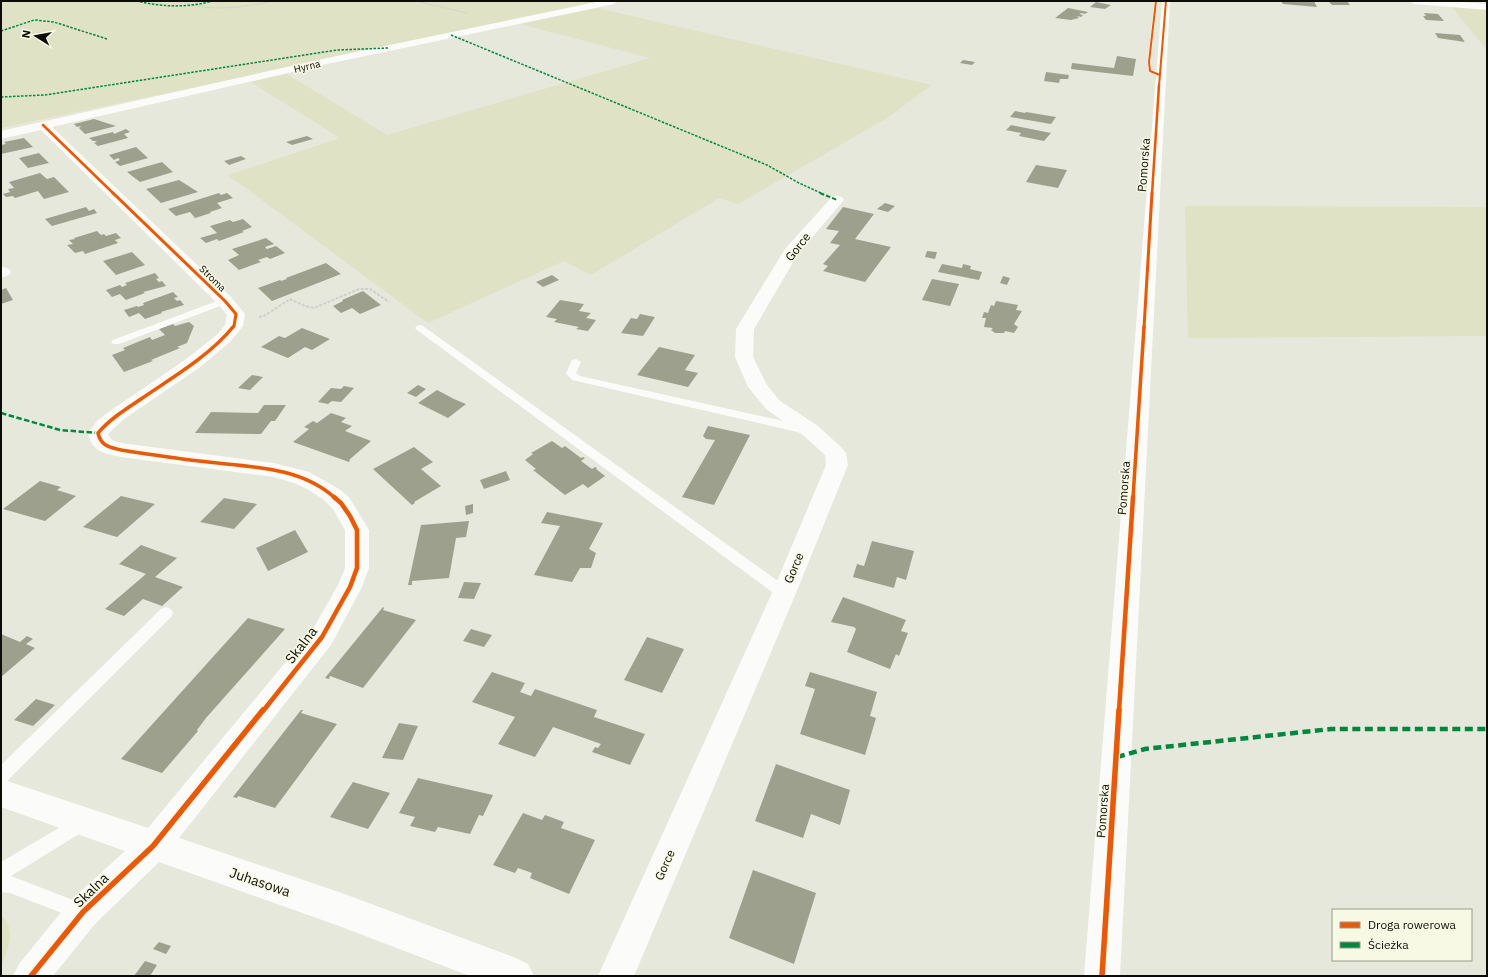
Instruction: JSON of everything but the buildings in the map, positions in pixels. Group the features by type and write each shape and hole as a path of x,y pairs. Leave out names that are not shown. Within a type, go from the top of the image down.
{"street":[{"name":"Hyrna","path":"1,135 327,61 614,1"},
{"name":"Pomorska","path":"1102,976 1166,1"},
{"path":"1414,1 1487,6"},
{"name":"Stroma","path":"43,125 225,301 236,314 234,326 224,338 192,364 117,415 98,433"},
{"name":"Gorce","path":"616,976 784,593 837,465 835,453 811,431 773,405 758,387 744,358 745,329 791,252 837,200"},
{"name":"Skalna","path":"31,976 83,912 153,846 322,637 350,587 356,568 357,530 350,516 341,503 331,494 301,477 274,470 198,462 121,450 108,447 100,441 98,433"},
{"name":"Juhasowa","path":"1,793 339,909 516,976"}],"lane":[{"path":"116,342 225,301"},
{"path":"420,328 784,593"},
{"path":"576,362 571,373 576,378 811,431"},
{"path":"1,776 166,612"},
{"path":"1,872 83,821"},
{"path":"1,883 10,884 83,912"}],"path":[{"path":"181,1 192,7 212,9 274,1"},
{"path":"416,1 464,11 490,27"},
{"path":"264,316 290,299 309,308 314,308 359,289 370,289 389,302"}],"green space":[{"path":"1,1 604,1 1,128"},
{"path":"1451,6 1487,9 1487,50"},
{"path":"597,8 932,85 887,118 738,204 719,198 591,275 564,261 428,323 228,175 340,138 251,82 287,74 387,135 650,58 520,24"},
{"path":"1185,206 1487,207 1487,336 1188,338"},
{"path":"1,915 9,927 10,940 1,966"}],"marked path":[{"path":"136,1 166,7 192,6 213,1"},
{"path":"1,31 34,20 54,22 107,39"},
{"path":"451,35 767,165 799,183 837,200"},
{"path":"1,97 45,95 337,50 388,48"},
{"path":"1,413 60,430 98,433"},
{"path":"1117,757 1145,749 1331,729 1487,729"}],"cycle path":[{"path":"1156,1 1149,62 1150,71 1160,75"},
{"path":"1102,976 1166,1"},
{"path":"31,976 83,912 153,846 322,637 350,587 357,568 357,530 350,516 341,503 331,494 301,477 274,470 121,450 108,447 100,441 98,433 117,415 192,364 224,338 234,326 236,314 225,301 43,125"}]}
